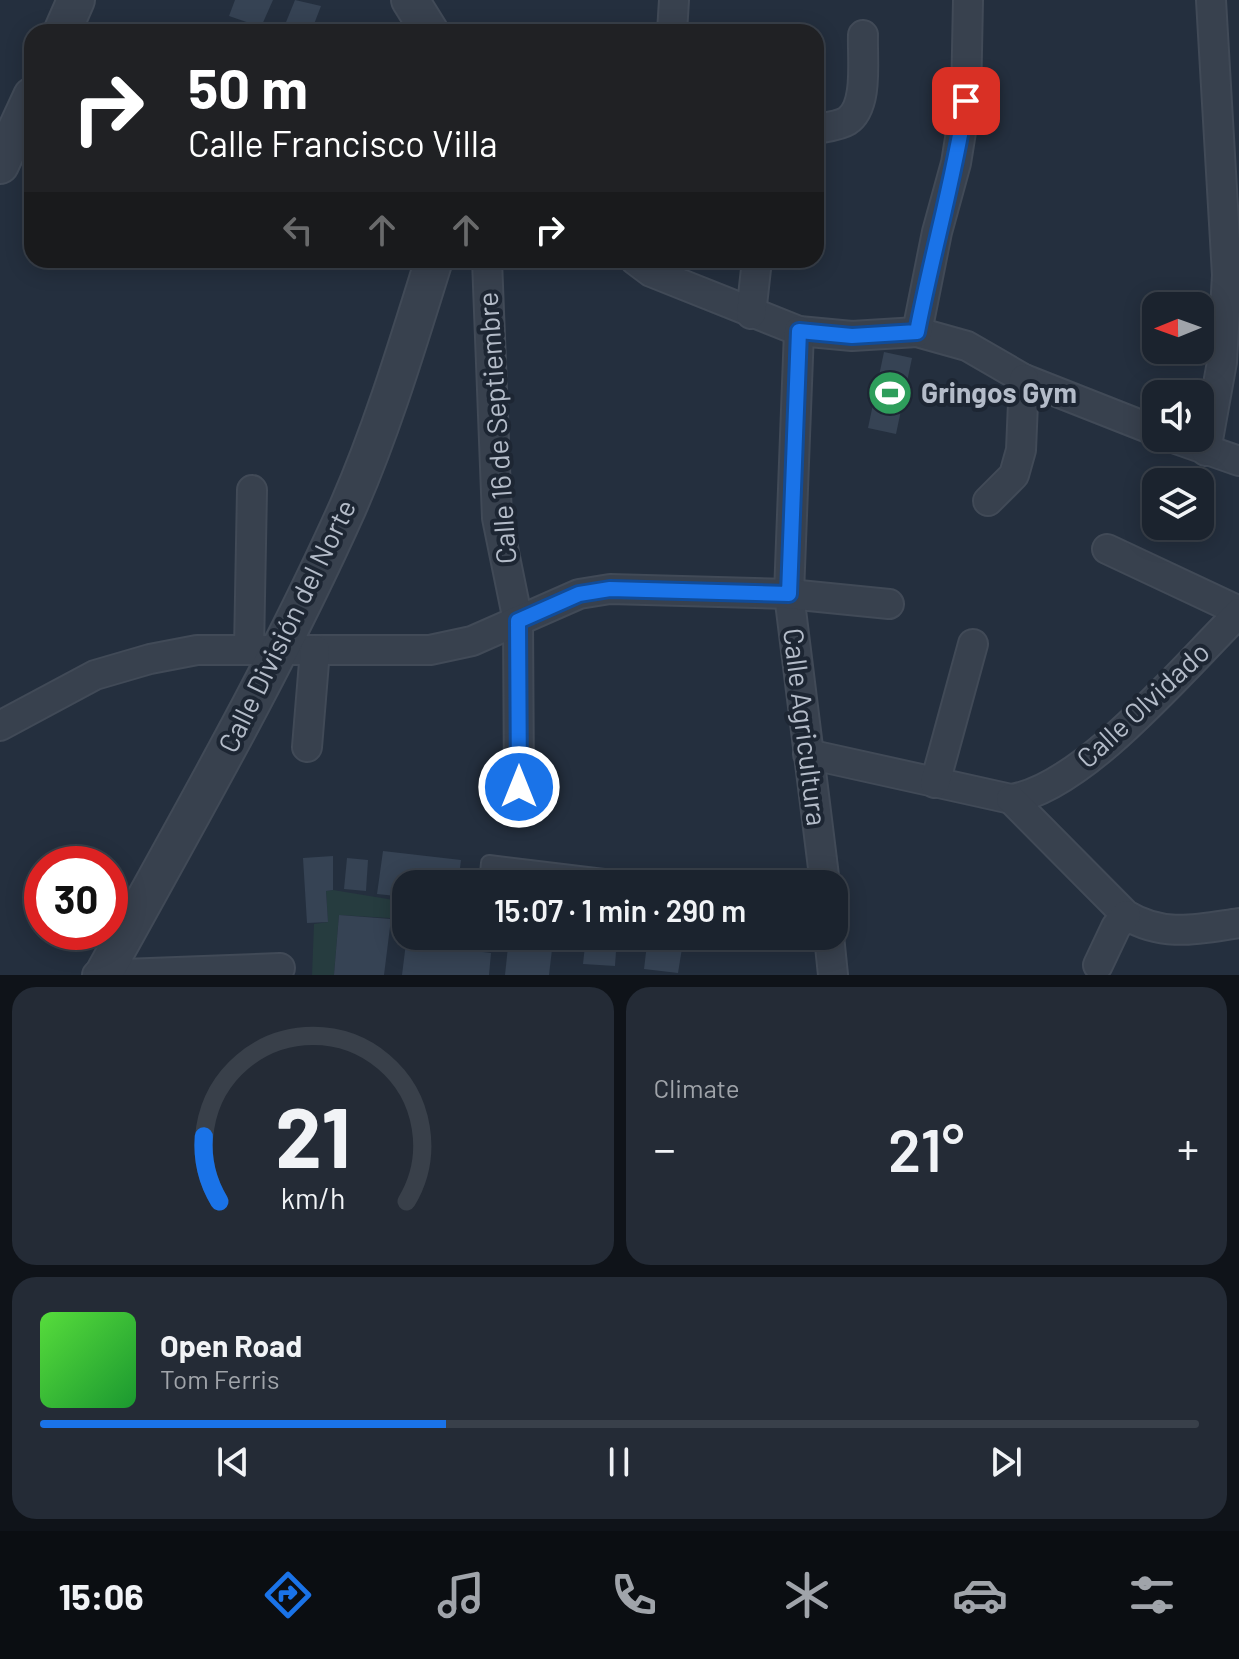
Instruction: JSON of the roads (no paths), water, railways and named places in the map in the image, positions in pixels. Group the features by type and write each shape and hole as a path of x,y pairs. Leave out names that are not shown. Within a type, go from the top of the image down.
{"street":[{"path":"66,24 76,0"},
{"path":"410,0 425,24"},
{"path":"672,24 674,0"},
{"path":"917,332 937,232 956,163 966,101 968,0"},
{"path":"1211,0 1229,143 1227,275 1222,362 1214,406"},
{"path":"824,127 844,123 855,115 860,103 863,35"},
{"path":"0,165 24,113"},
{"name":"Calle División del Norte","path":"103,975 281,650 349,504 399,371 431,268"},
{"name":"Calle 16 de Septiembre","path":"487,268 497,518 518,621 519,787"},
{"path":"654,268 751,314 799,331 852,336 917,332 967,346 1024,379 1142,425"},
{"path":"751,314 756,268"},
{"name":"Calle Agricultura","path":"799,331 789,594 823,870"},
{"path":"988,501 1014,475 1021,450 1024,379"},
{"path":"1209,452 1239,461"},
{"path":"252,490 281,650 307,747"},
{"path":"1107,549 1239,612"},
{"path":"0,726 95,675 150,659 197,650 430,650 472,641 579,594 610,589 789,594 889,604"},
{"name":"Calle Olvidado","path":"1011,799 1026,796 1090,761 1239,612"},
{"path":"935,783 973,644"},
{"path":"808,754 1011,799 1126,915 1146,927 1176,933 1239,923"},
{"path":"1098,965 1116,927 1126,915"},
{"path":"830,950 833,975"},
{"path":"97,975 280,968"}],"lane":[{"path":"488,870 489,863 547,870"}],"place":[{"name":"Gringos Gym","path":"890,393"}]}
